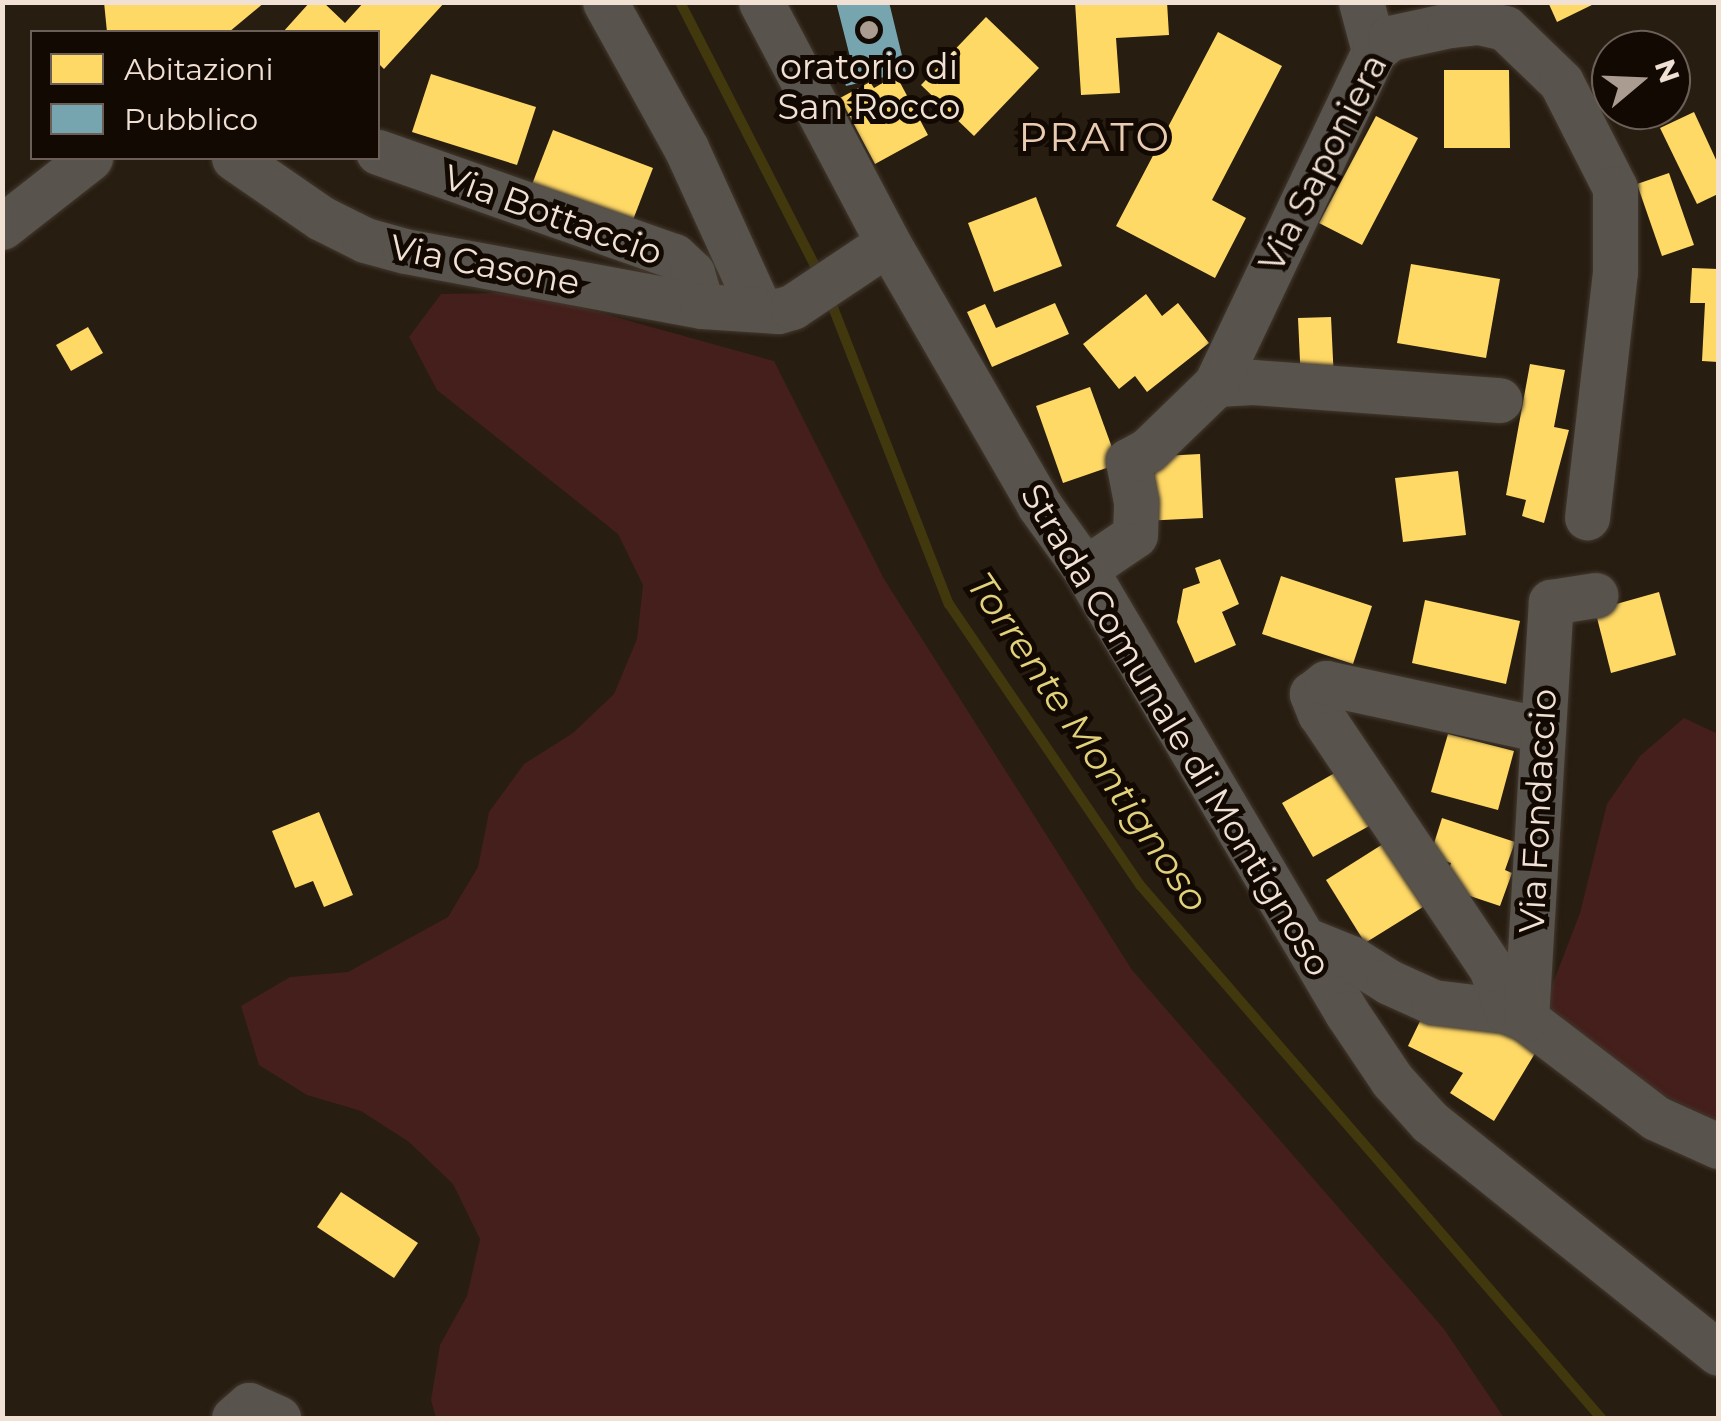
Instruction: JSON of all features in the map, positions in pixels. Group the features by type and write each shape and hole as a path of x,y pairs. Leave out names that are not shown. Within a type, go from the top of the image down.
{"street":[{"path":"605,2 776,308 876,252"},
{"name":"Strada Comunale di Montignoso","path":"761,2 876,252 1039,505 1085,569 1383,1066 1430,1122 1718,1352"},
{"path":"1361,2 1374,50"},
{"name":"Via Saponiera","path":"1085,569 1134,535 1136,502 1128,461 1148,450 1216,384 1374,50 1390,38 1479,22 1506,28 1561,82 1615,188 1615,272 1587,517"},
{"name":"Via Bottaccio","path":"380,153 674,256 692,273 702,306"},
{"path":"2,227 87,160"},
{"name":"Via Casone","path":"237,160 321,218 365,240 405,252 702,306 776,308"},
{"path":"1216,384 1253,382 1499,400"},
{"name":"Via Fondaccio","path":"1516,1015 1543,730 1550,602 1595,595"},
{"path":"1543,730 1326,683 1312,694 1320,714 1490,968 1516,1015 1656,1118 1718,1146"},
{"path":"1306,940 1351,958 1433,1002 1516,1015"},
{"path":"234,1418 250,1405 278,1418"}],"shaded area":[{"path":"501,293 558,301 774,361 884,579 1132,970 1444,1329 1504,1418 436,1418 431,1400 440,1345 467,1296 480,1239 453,1184 409,1142 361,1111 307,1095 259,1065 241,1006 290,977 348,972 448,917 478,867 489,812 524,764 573,733 614,694 637,639 643,585 618,534 437,390 409,337 441,294"},
{"path":"1684,718 1718,734 1718,1122 1647,1087 1545,1004 1580,913 1607,804 1640,756"}],"building: Abitazioni":[{"path":"104,2 265,2 231,30 107,30"},
{"path":"310,2 323,2 345,23 364,2 445,2 384,69 380,65 380,30 285,30"},
{"path":"1075,2 1167,2 1169,35 1116,38 1120,93 1081,95"},
{"path":"1548,2 1598,2 1557,22"},
{"path":"986,17 1039,68 974,136 921,85"},
{"path":"1218,32 1282,66 1212,200 1246,218 1215,278 1116,226"},
{"path":"1444,70 1509,70 1510,148 1444,148"},
{"path":"431,74 536,107 517,165 412,132"},
{"path":"896,75 928,135 875,164 840,98 870,82 874,88"},
{"path":"1694,112 1718,164 1718,194 1697,204 1661,130 1691,130"},
{"path":"1376,116 1418,138 1362,245 1319,223"},
{"path":"553,130 653,168 631,225 531,187"},
{"path":"1669,173 1694,245 1662,256 1637,184"},
{"path":"1036,197 1062,266 994,292 968,223"},
{"path":"1411,264 1500,279 1486,358 1397,343"},
{"path":"1692,268 1718,269 1718,362 1702,361 1705,303 1690,303"},
{"path":"1146,294 1162,316 1178,303 1209,343 1147,392 1135,376 1119,389 1083,344"},
{"path":"1055,303 1069,334 992,367 967,312 985,304 996,328"},
{"path":"1331,317 1334,381 1301,383 1298,318"},
{"path":"88,327 103,353 71,371 56,345"},
{"path":"1530,364 1565,370 1554,427 1569,430 1544,523 1522,516 1526,500 1506,495"},
{"path":"1090,387 1118,464 1063,483 1036,406"},
{"path":"1200,454 1203,518 1143,521 1143,457"},
{"path":"1458,471 1466,535 1403,542 1395,478"},
{"path":"1220,559 1239,604 1222,612 1236,645 1195,663 1177,622 1183,589 1200,583 1195,568"},
{"path":"1281,576 1372,606 1353,664 1262,634"},
{"path":"1659,592 1676,655 1611,673 1595,610"},
{"path":"1425,600 1520,621 1506,684 1412,663"},
{"path":"1448,734 1514,751 1498,810 1431,792"},
{"path":"1340,770 1371,825 1313,857 1282,803"},
{"path":"319,812 353,895 324,907 313,881 295,888 272,831"},
{"path":"1442,818 1515,842 1505,870 1512,873 1500,906 1443,887 1451,863 1430,856"},
{"path":"1383,844 1423,907 1365,943 1326,880"},
{"path":"1422,1017 1502,1028 1537,1050 1494,1121 1450,1093 1463,1073 1408,1046"},
{"path":"341,1192 418,1243 394,1278 317,1227"}],"building: Pubblico":[{"name":"oratorio di San Rocco","path":"836,2 889,2 906,72 846,86 839,60 850,57"}],"waterway":[{"name":"Torrente Montignoso","path":"680,2 821,277"},
{"name":"Torrente Montignoso","path":"829,297 949,604 1140,885 1601,1418"}],"place":[{"name":"oratorio di San Rocco","path":"869,30"}],"district":[{"name":"PRATO","path":"1095,137"}]}
